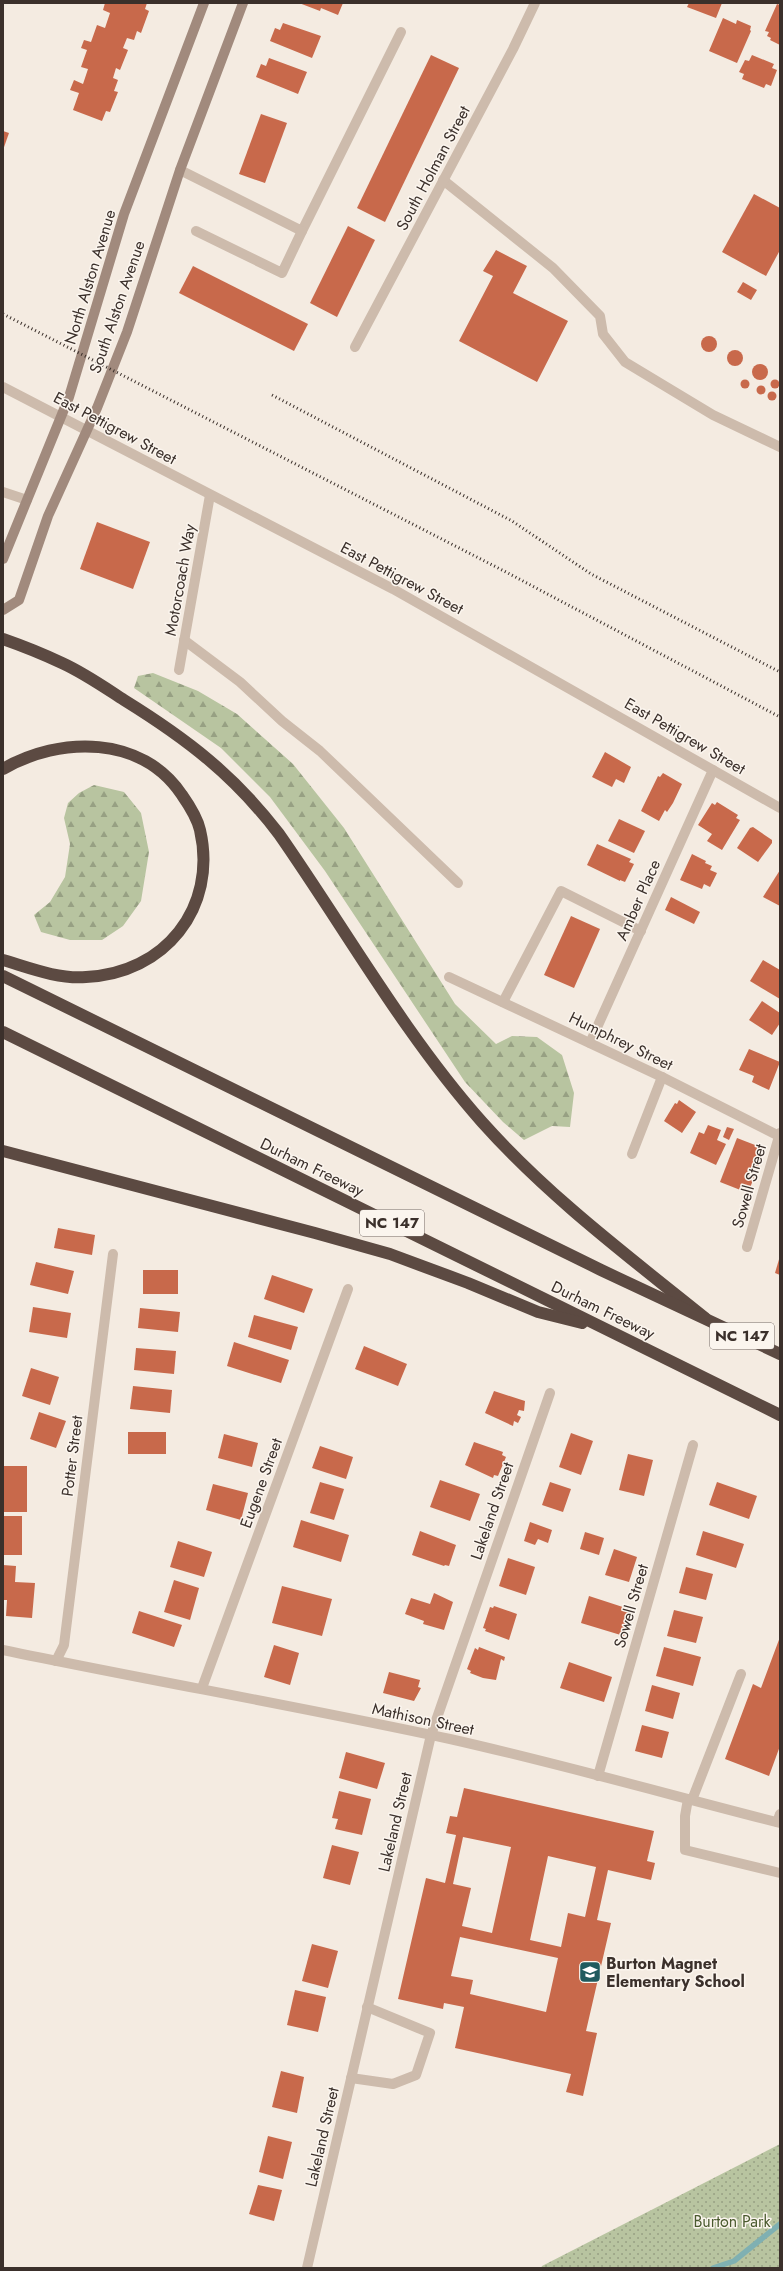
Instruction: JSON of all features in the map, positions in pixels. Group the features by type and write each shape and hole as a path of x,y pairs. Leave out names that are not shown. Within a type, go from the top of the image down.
{"highway":[{"path":"3,639 54,659 95,682 174,731 209,759 236,784 261,810 279,834 424,1051 483,1123 560,1200 705,1318"},
{"path":"3,769 34,755 84,745 104,746 124,752 145,761 158,768 176,786 190,806 200,829 203,869 201,886 191,913 177,936 161,950 132,968 109,975 85,977 57,976 3,960"},
{"name":"NC 147","path":"3,976 601,1270 780,1354"},
{"name":"Durham Freeway","path":"3,1032 780,1415"},
{"path":"3,1151 382,1252 468,1283 538,1312 604,1328"}],"main road":[{"name":"North Alston Avenue","path":"3,559 69,396 124,214 204,3"},
{"name":"South Alston Avenue","path":"3,610 19,600 48,516 97,408 126,332 180,170 243,3"}],"street":[{"name":"South Holman Street","path":"355,347 513,49 535,3"},
{"path":"196,231 282,273 401,32"},
{"path":"180,170 302,231"},
{"path":"444,180 552,268 600,316 603,334 625,362 713,415 780,447"},
{"name":"East Pettigrew Street","path":"3,387 394,589 780,808"},
{"path":"3,492 27,500"},
{"name":"Motorcoach Way","path":"179,670 210,495"},
{"path":"184,640 240,682 282,721 320,751 458,882"},
{"name":"Amber Place","path":"590,1043 713,770"},
{"path":"502,1002 561,891 641,931"},
{"name":"Humphrey Street","path":"449,977 780,1134"},
{"path":"632,1154 662,1077"},
{"name":"Sowell Street","path":"747,1247 776,1165 780,1134"},
{"name":"Potter Street","path":"56,1661 64,1645 113,1254"},
{"name":"Eugene Street","path":"202,1688 348,1289"},
{"name":"Lakeland Street","path":"307,2268 431,1735 550,1393"},
{"name":"Sowell Street","path":"598,1776 693,1445"},
{"name":"Mathison Street","path":"3,1650 202,1688 431,1735 580,1770 690,1800 779,1820"},
{"path":"741,1674 690,1800 685,1816 685,1850 780,1874"},
{"path":"351,2078 394,2084 416,2075 430,2033 367,2007"}],"green space":[{"path":"153,673 198,691 237,714 293,764 344,828 455,1004 496,1044 512,1036 537,1037 562,1055 574,1093 570,1127 552,1126 524,1140 503,1122 465,1082 325,871 270,797 221,748 134,688 138,676"},
{"path":"94,785 124,792 141,813 149,852 141,901 123,926 102,940 70,940 41,932 34,915 50,902 65,877 70,844 64,818 68,803 79,793"},
{"name":"Burton Park","path":"780,2144 780,2268 541,2268 542,2266"}],"building":[{"path":"105,3 147,3 145,9 149,11 141,33 137,31 134,40 127,38 123,48 128,50 120,70 116,68 113,78 118,80 114,91 118,92 110,112 106,111 102,121 73,110 79,93 70,90 74,80 83,84 88,69 81,67 87,50 81,48 84,40 91,42 97,25 105,28 110,13 103,10"},
{"path":"299,3 343,3 338,15 321,8 320,11"},
{"path":"689,3 722,3 716,18 687,7"},
{"path":"777,4 780,5 780,45 770,40 771,38 767,36 769,32 765,31"},
{"path":"723,18 736,24 737,20 751,26 751,31 737,63 709,51"},
{"path":"283,23 321,36 312,58 270,41 275,28 280,30"},
{"path":"431,55 459,68 385,222 357,208"},
{"path":"752,55 774,64 772,68 777,70 771,86 766,84 764,88 742,79 744,74 739,72 745,60 749,61"},
{"path":"269,58 307,72 298,94 256,77 261,64 266,66"},
{"path":"261,114 287,123 265,183 239,174"},
{"path":"3,131 9,133 3,150"},
{"path":"754,194 780,208 780,250 766,276 722,252"},
{"path":"348,226 375,240 337,317 310,303"},
{"path":"496,250 527,266 513,293 568,321 537,382 459,341 493,276 483,271"},
{"path":"193,266 308,324 294,351 179,293"},
{"path":"743,282 757,290 751,300 737,292"},
{"path":"706,336 712,336 717,341 715,350 712,352 706,352 701,347 701,341"},
{"path":"732,350 738,350 743,355 741,364 738,366 732,366 727,361 727,355"},
{"path":"757,364 763,364 768,369 766,378 763,380 757,380 752,375 752,369"},
{"path":"745,379 750,384 745,389 740,384"},
{"path":"775,379 780,384 775,389 770,384"},
{"path":"761,385 766,390 761,395 756,390"},
{"path":"770,392 774,392 776,396 774,400 770,400 768,398 768,394"},
{"path":"97,522 150,542 133,589 80,569"},
{"path":"605,752 631,767 624,783 616,779 612,787 592,777"},
{"path":"663,773 682,784 673,803 667,812 665,810 659,821 641,811 658,776 660,777"},
{"path":"717,802 738,815 736,818 740,820 722,850 707,841 712,834 698,825 712,803 715,805"},
{"path":"619,819 645,831 634,853 608,841"},
{"path":"753,827 772,840 772,843 758,862 737,848 750,828"},
{"path":"597,844 631,859 629,862 634,864 625,882 587,865"},
{"path":"692,854 706,861 705,863 712,866 710,870 717,873 710,887 704,884 702,889 680,880"},
{"path":"780,870 780,906 763,897"},
{"path":"671,897 700,912 694,924 665,910"},
{"path":"571,916 600,929 574,988 544,975"},
{"path":"763,960 780,970 780,999 750,981"},
{"path":"762,1001 780,1013 780,1023 772,1035 749,1020"},
{"path":"749,1049 780,1062 769,1090 752,1082 754,1076 739,1070"},
{"path":"679,1100 696,1112 682,1133 664,1121 675,1103 677,1104"},
{"path":"708,1125 721,1130 717,1140 726,1144 716,1165 690,1153 699,1132 704,1134"},
{"path":"727,1127 734,1129 729,1140 723,1137"},
{"path":"737,1138 765,1149 748,1193 720,1182"},
{"path":"58,1228 95,1235 92,1255 54,1248"},
{"path":"780,1256 780,1275 775,1273"},
{"path":"36,1262 74,1271 68,1294 30,1285"},
{"path":"143,1270 178,1270 178,1294 143,1294"},
{"path":"272,1275 313,1289 304,1313 264,1299"},
{"path":"33,1307 71,1313 67,1338 29,1332"},
{"path":"140,1308 180,1312 178,1332 138,1328"},
{"path":"254,1315 298,1327 291,1350 248,1337"},
{"path":"234,1342 289,1360 281,1383 227,1366"},
{"path":"364,1346 407,1364 398,1386 355,1369"},
{"path":"136,1348 176,1351 174,1374 134,1370"},
{"path":"31,1368 59,1377 50,1405 22,1396"},
{"path":"133,1386 172,1390 170,1413 130,1409"},
{"path":"494,1391 525,1401 524,1411 519,1410 517,1415 521,1417 518,1423 514,1421 513,1426 485,1413"},
{"path":"39,1412 66,1421 56,1448 30,1439"},
{"path":"128,1432 166,1432 166,1454 128,1454"},
{"path":"571,1433 593,1441 581,1475 559,1467"},
{"path":"224,1434 258,1443 252,1467 218,1458"},
{"path":"474,1442 503,1452 502,1455 506,1457 498,1476 494,1475 493,1478 465,1465"},
{"path":"320,1446 353,1457 346,1479 312,1468"},
{"path":"628,1454 653,1460 644,1496 619,1490"},
{"path":"3,1466 27,1466 27,1512 3,1512"},
{"path":"440,1480 480,1494 470,1521 430,1507"},
{"path":"320,1482 344,1489 334,1520 310,1513"},
{"path":"550,1482 571,1489 563,1512 542,1505"},
{"path":"717,1482 757,1496 749,1519 709,1505"},
{"path":"213,1484 248,1493 241,1520 206,1510"},
{"path":"3,1516 22,1516 22,1555 3,1555"},
{"path":"301,1520 349,1535 341,1562 293,1547"},
{"path":"530,1522 552,1530 548,1543 538,1539 535,1545 524,1541"},
{"path":"420,1531 456,1545 449,1566 444,1566 412,1555"},
{"path":"703,1531 744,1544 736,1568 696,1555"},
{"path":"585,1532 604,1538 599,1555 580,1549"},
{"path":"178,1541 212,1552 204,1577 170,1567"},
{"path":"614,1549 637,1557 629,1582 605,1575"},
{"path":"508,1558 535,1567 526,1595 499,1586"},
{"path":"3,1565 16,1566 15,1582 35,1583 32,1618 6,1616 7,1600 3,1600"},
{"path":"686,1567 713,1574 706,1600 679,1593"},
{"path":"174,1580 199,1588 190,1620 164,1612"},
{"path":"282,1586 332,1599 322,1636 272,1623"},
{"path":"434,1593 453,1602 444,1630 423,1624 424,1621 405,1614 411,1598 430,1604"},
{"path":"589,1596 632,1610 624,1636 581,1623"},
{"path":"494,1606 517,1614 509,1640 485,1631 486,1629 483,1628 490,1607 493,1608"},
{"path":"674,1610 703,1617 696,1643 667,1636"},
{"path":"139,1611 182,1625 174,1647 132,1633"},
{"path":"780,1637 780,1746 769,1776 725,1759 753,1684 761,1688"},
{"path":"274,1645 299,1653 290,1685 264,1677"},
{"path":"479,1647 505,1657 504,1661 501,1659 496,1680 483,1678 470,1673 471,1671 467,1669 475,1648 478,1650"},
{"path":"664,1647 701,1657 693,1686 656,1676"},
{"path":"569,1662 612,1677 604,1702 560,1688"},
{"path":"389,1672 420,1680 418,1687 421,1688 414,1701 383,1693"},
{"path":"652,1685 680,1693 673,1719 645,1711"},
{"path":"642,1725 669,1732 662,1758 635,1751"},
{"path":"346,1752 385,1763 377,1789 339,1778"},
{"path":"464,1788 654,1831 647,1861 655,1863 651,1880 608,1870 597,1920 611,1923 586,2031 597,2033 583,2096 566,2092 571,2074 455,2048 464,2007 444,2003 443,2009 398,1999 426,1878 445,1883 456,1835 446,1833 450,1816 457,1817","holes":["463,1837 511,1847 492,1933 462,1926 471,1888 453,1884","548,1856 596,1867 585,1917 568,1913 561,1947 530,1940","460,1937 558,1958 546,2012 470,1994 473,1980 451,1976"]},
{"path":"339,1791 371,1799 362,1835 335,1829 338,1819 332,1818"},
{"path":"332,1845 359,1852 350,1885 323,1878"},
{"path":"312,1944 338,1951 328,1988 302,1981"},
{"path":"295,1990 326,1997 318,2032 287,2025"},
{"path":"281,2071 304,2077 297,2113 272,2107"},
{"path":"268,2136 292,2142 283,2179 259,2172"},
{"path":"258,2185 282,2190 274,2221 249,2214"}],"waterway":[{"path":"713,2268 734,2261 780,2224"}],"railway":[{"path":"3,314 504,571 780,717"},
{"path":"272,395 512,521 591,574 780,672"}],"place":[{"name":"Burton Magnet Elementary School","path":"590,1972"}]}
